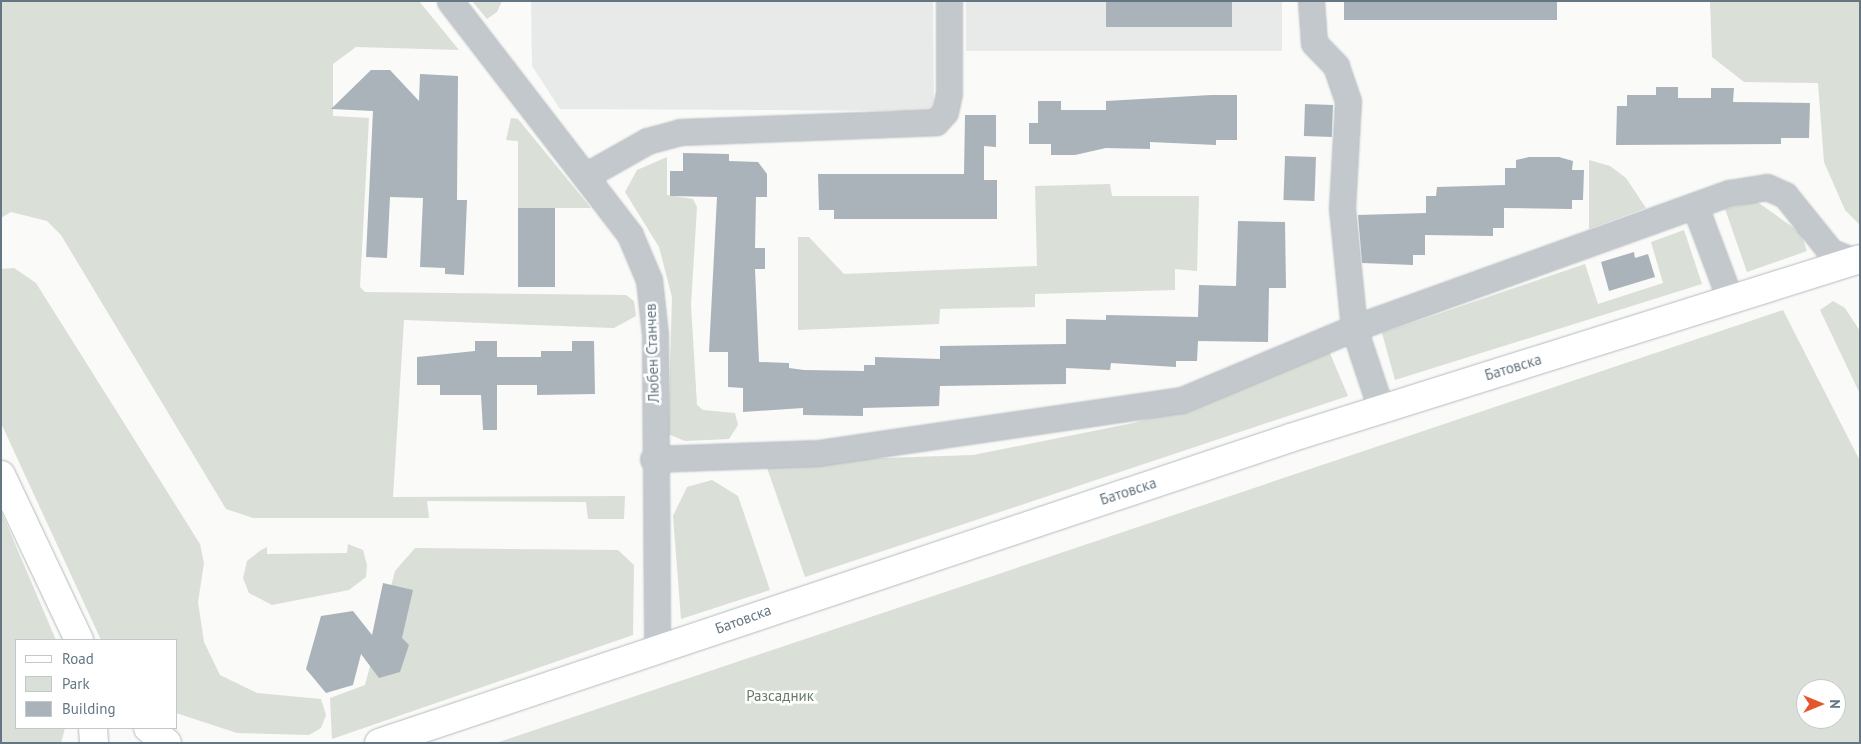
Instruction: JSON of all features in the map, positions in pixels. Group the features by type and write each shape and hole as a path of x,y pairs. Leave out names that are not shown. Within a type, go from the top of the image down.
{"street":[{"name":"Любен Станчев","path":"450,1 587,174 630,235 649,280 655,334 653,459 657,649"},
{"path":"587,174 647,141 680,132 936,122 945,112 949,93 949,1"},
{"path":"1311,1 1314,43 1336,66 1348,101 1342,208 1354,328 1381,409"},
{"path":"653,459 818,453 1182,400 1354,328 1729,193 1767,187 1799,207 1832,252 1858,264"},
{"path":"1695,206 1730,299"},
{"name":"Батовска","path":"388,741 657,649 1381,409 1730,299 1858,264"},
{"path":"1,475 56,597 78,639"},
{"path":"56,597 71,639"},
{"path":"93,729 94,743"},
{"path":"149,729 167,743"}],"shaded area":[{"path":"531,1 933,1 934,111 560,109 532,66"},
{"path":"966,1 1282,1 1282,51 966,51"}],"green space":[{"path":"1,1 419,1 459,50 356,47 333,64 333,116 369,118 360,287 365,292 626,295 634,301 636,316 614,328 404,320 393,497 625,496 624,519 588,519 586,502 427,501 429,518 253,518 226,509 61,235 47,221 11,212 1,218"},
{"path":"472,1 502,1 497,12 487,19"},
{"path":"1710,1 1860,1 1860,225 1845,210 1824,162 1818,83 1744,82 1712,57"},
{"path":"511,118 518,119 591,208 518,208 518,141 506,140"},
{"path":"667,157 667,195 693,199 697,207 691,305 697,405 703,410 735,413 738,425 729,439 685,441 668,434 672,297 659,247 625,192 637,170"},
{"path":"1589,160 1610,166 1626,178 1646,208 1589,229"},
{"path":"1110,184 1112,196 1199,196 1197,271 1175,269 1175,290 1035,294 1035,307 940,309 939,324 798,330 798,237 809,237 844,274 1037,266 1035,186"},
{"path":"1756,201 1801,233 1807,251 1747,272 1725,209"},
{"path":"1684,230 1702,284 1395,380 1382,333 1585,264 1598,304 1663,283 1651,242"},
{"path":"14,268 36,283 200,544 204,563 198,602 204,642 220,675 257,693 321,699 326,715 321,728 309,735 237,733 178,714 178,639 101,639 1,423 1,269"},
{"path":"1833,301 1845,308 1860,331 1860,394 1820,310"},
{"name":"Разсадник","path":"1783,310 1860,461 1860,743 496,743"},
{"path":"1329,351 1348,396 805,577 765,462 973,455 1133,423 1201,404"},
{"path":"712,480 738,496 770,590 681,619 673,516 687,487"},
{"path":"1,511 56,639 15,639 15,729 65,729 61,743 1,743"},
{"path":"348,544 363,550 367,565 366,577 349,590 272,605 249,593 243,578 247,561 267,547 267,554 347,553"},
{"path":"415,548 618,550 634,565 633,635 332,739 330,698 365,685 395,571"}],"building":[{"path":"1106,1 1232,1 1232,27 1106,27"},
{"path":"1344,1 1557,1 1557,20 1344,20"},
{"path":"371,70 390,70 419,101 420,74 458,76 457,200 467,200 464,275 445,274 445,268 420,267 423,198 390,197 387,258 366,257 373,111 331,109"},
{"path":"1656,87 1678,87 1678,98 1711,98 1711,88 1734,88 1733,102 1810,103 1809,138 1781,138 1781,144 1616,145 1617,106 1627,106 1627,95 1656,95"},
{"path":"1237,95 1237,140 1216,140 1216,145 1150,142 1150,149 1106,148 1075,155 1051,155 1051,144 1029,144 1029,123 1038,123 1038,101 1061,101 1061,110 1106,110 1106,101"},
{"path":"1305,104 1333,105 1332,137 1304,136"},
{"path":"965,115 996,115 996,147 984,146 984,180 997,180 997,219 834,219 834,210 819,210 818,174 964,174"},
{"path":"683,153 729,154 729,161 758,162 767,174 767,197 756,197 755,248 765,248 765,269 755,269 759,362 789,363 789,368 804,370 864,371 864,365 875,365 875,357 940,359 940,346 1066,344 1066,319 1106,320 1106,315 1198,317 1199,285 1236,286 1238,221 1285,222 1286,288 1269,288 1268,342 1198,341 1197,361 1176,361 1176,367 1111,363 1110,370 1066,368 1066,384 940,386 939,406 863,408 863,416 803,415 803,408 743,412 743,388 728,387 728,352 709,352 717,197 670,196 670,171 683,171"},
{"path":"1285,156 1316,157 1314,201 1283,200"},
{"path":"1529,157 1559,157 1573,161 1572,170 1584,170 1583,200 1572,200 1572,209 1504,208 1504,228 1493,228 1493,236 1425,235 1425,255 1413,255 1413,265 1362,263 1358,215 1426,213 1426,196 1436,196 1437,187 1505,185 1505,168 1516,168 1516,160"},
{"path":"518,208 555,208 555,287 518,287"},
{"path":"1634,252 1635,258 1648,254 1655,277 1609,291 1601,262"},
{"path":"475,341 497,341 497,357 541,357 541,351 572,351 572,341 594,341 595,394 537,395 537,385 497,385 497,430 483,430 481,395 440,395 440,385 417,385 417,357 475,351"},
{"path":"383,583 413,590 402,638 409,645 400,672 379,678 361,654 353,685 326,693 306,669 321,616 353,611 372,635"}]}
